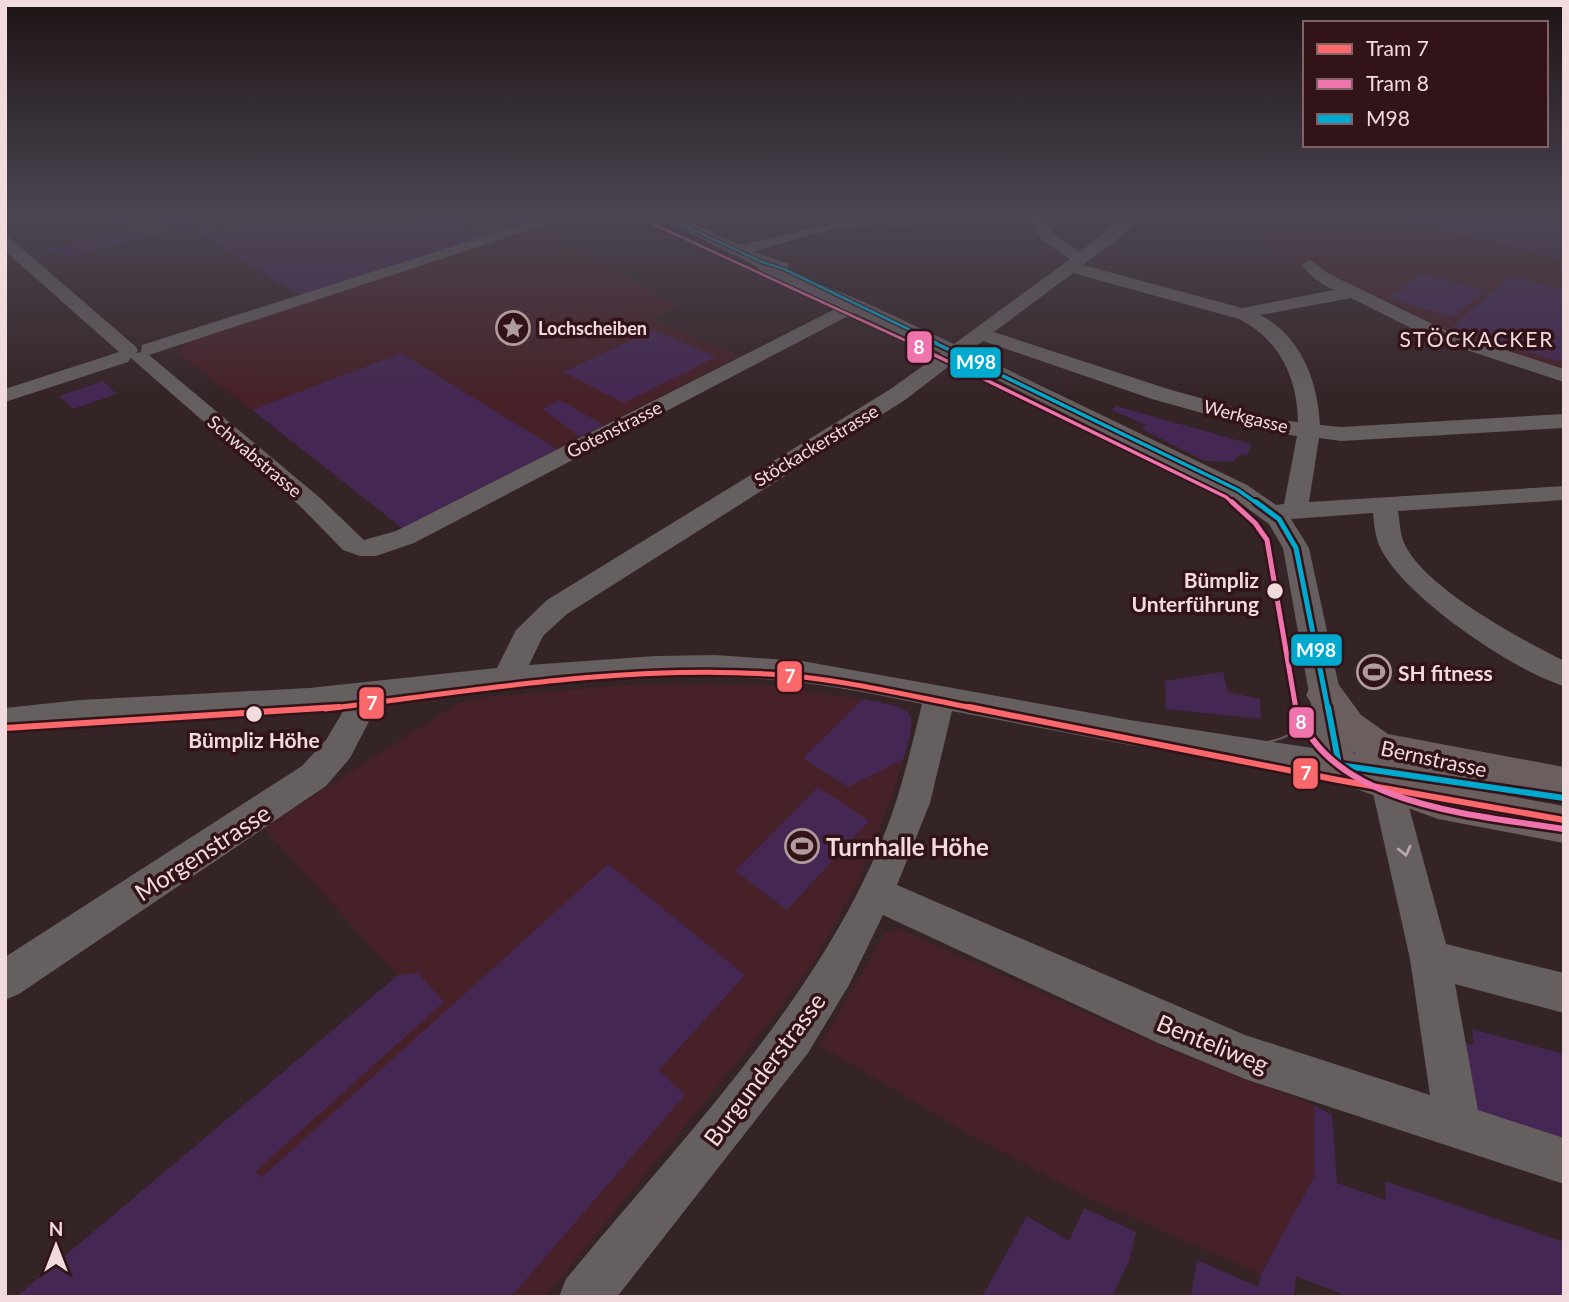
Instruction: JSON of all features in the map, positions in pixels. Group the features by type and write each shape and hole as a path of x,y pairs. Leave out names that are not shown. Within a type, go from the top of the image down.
{"main road":[{"name":"Bernstrasse","path":"1325,695 1347,726 1377,748 1564,784"},
{"name":"Bernstrasse","path":"1339,765 1438,801 1564,825"},
{"name":"Bernstrasse","path":"1339,765 1564,798"}],"street":[{"name":"Schwabstrasse","path":"45,277 310,502 352,544 371,549"},
{"path":"5,396 375,277"},
{"path":"785,277 957,352 1284,512 1564,493"},
{"name":"Stöckackerstrasse","path":"510,677 523,638 557,607 884,404 1058,277"},
{"path":"1121,277 1242,314 1266,325 1294,359 1302,379 1309,430 1284,512 1285,527 1296,548 1339,765"},
{"path":"1321,277 1449,339 1564,376"},
{"path":"1242,314 1270,306 1351,293"},
{"name":"Gotenstrasse","path":"371,549 405,537 856,306"},
{"name":"Werkgasse","path":"981,334 1160,394 1278,427 1341,434 1564,421"},
{"path":"1385,505 1392,546 1414,575 1482,627 1526,656 1564,675"},
{"name":"Bernstrasse","path":"5,720 366,694 510,677 644,667 728,666 818,674 1122,732 1339,765"},
{"name":"Morgenstrasse","path":"7,974 314,776 332,758 358,715 366,694"},
{"name":"Burgunderstrasse","path":"584,1297 793,1038 835,971 875,893 913,803 940,697"},
{"path":"1388,785 1430,959 1458,1127"},
{"name":"Benteliweg","path":"875,893 1173,1028 1317,1083 1564,1161"},
{"path":"1430,959 1564,993"}],"shaded area":[{"path":"269,277 361,277 300,296"},
{"path":"387,277 624,277 678,306 652,319 739,356 402,528 180,354 183,345"},
{"path":"1339,277 1564,277 1564,372 1470,342"},
{"path":"1418,277 1432,277 1485,291 1453,317 1388,298"},
{"path":"1509,277 1564,290 1564,363 1450,329"},
{"path":"654,330 716,357 624,403 563,372"},
{"path":"401,353 557,449 402,528 252,410"},
{"path":"103,381 117,394 73,409 59,396"},
{"path":"560,400 604,425 581,437 542,409"},
{"path":"1116,406 1251,444 1247,456 1241,454 1232,462 1204,461 1142,429 1146,425 1112,410"},
{"path":"1223,672 1228,692 1260,699 1261,719 1166,709 1165,681"},
{"path":"644,684 763,685 863,699 804,758 848,787 903,760 893,794 857,884 815,960 773,1018 545,1297 16,1297 398,976 264,828 458,703 494,696"},
{"path":"863,699 903,709 911,720 911,730 903,760 848,787 803,758"},
{"name":"Turnhalle Höhe","path":"818,787 869,821 787,910 735,871"},
{"path":"608,864 745,975 659,1070 685,1095 511,1297 16,1297 398,975 418,973 444,1002 256,1171 261,1178"},
{"path":"897,928 1161,1046 1314,1105 1314,1177 1261,1274 1095,1201 974,1137 820,1045 885,933"},
{"path":"1472,1029 1564,1054 1564,1147 1476,1116 1456,1040 1474,1045"},
{"path":"1314,1105 1332,1115 1337,1183 1386,1200 1385,1181 1564,1242 1564,1297 1349,1297 1296,1276 1294,1297 1191,1297 1197,1260 1258,1287 1261,1274 1314,1177"},
{"path":"1084,1208 1136,1232 1129,1261 1112,1297 982,1297 1027,1216 1069,1241"}],"tram line":[{"name":"8","path":"767,277 980,375 1226,497 1255,523 1267,540 1291,691 1303,726 1314,744 1337,765 1396,796 1465,813 1563,829"},
{"name":"7","path":"5,728 318,710 598,675 684,672 770,674 855,685 1338,780 1564,820"},
{"path":"1270,767 1308,765 1336,752 1342,730 1339,702"},
{"path":"1247,743 1275,740 1291,733 1302,720 1305,710"}],"transit line":[{"name":"M98","path":"800,277 1238,490 1279,519 1296,548 1339,765 1564,798"}],"place":[{"name":"Lochscheiben","path":"513,328"},
{"name":"Bümpliz Unterführung","path":"1275,591"},
{"name":"SH fitness","path":"1374,672"},
{"name":"Bümpliz Höhe","path":"254,714"},
{"name":"Turnhalle Höhe","path":"802,846"}],"district":[{"name":"STÖCKACKER","path":"1477,338"}]}
